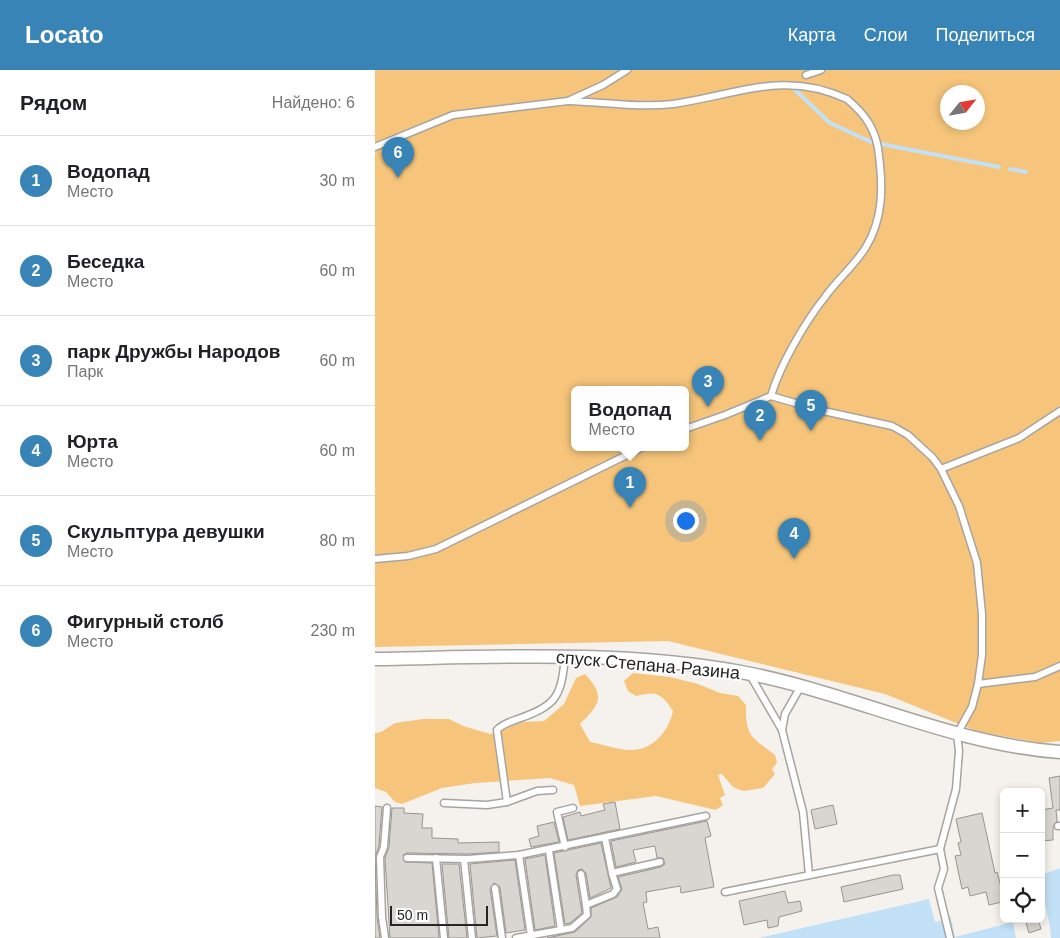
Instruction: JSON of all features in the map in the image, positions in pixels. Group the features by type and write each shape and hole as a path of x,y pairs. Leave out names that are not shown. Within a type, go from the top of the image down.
{"street":[{"name":"спуск Степана Разина","path":"375,659 496,655 565,657 633,660 750,674 801,686 957,734 1019,748 1060,752"}],"lane":[{"path":"568,101 603,85 627,70"},
{"path":"814,79 803,75 821,70"},
{"path":"375,147 453,114 568,101 649,105 673,104 753,80"},
{"path":"771,396 780,370 824,298 866,247 882,202 879,153 873,128 863,112 837,91 822,83"},
{"path":"689,428 725,416 771,396 819,410 892,426 908,434 941,469 959,506 977,563 982,614 978,684 972,707 957,734 959,751 956,789 940,849 944,869 938,888 950,938"},
{"path":"941,469 1019,438 1060,411"},
{"path":"375,559 408,556 436,549 548,492 635,451"},
{"path":"507,802 497,730 506,724 542,709 556,698 562,684 565,657"},
{"path":"978,684 1035,676 1060,666"},
{"path":"750,674 782,730 803,812 809,875"},
{"path":"782,730 785,714 801,686"},
{"path":"444,803 487,805 507,802 537,791 553,790"},
{"path":"385,938 380,870 387,808"},
{"path":"565,847 557,812 573,808"},
{"path":"407,858 464,859 519,856 706,816"},
{"path":"586,905 613,894 617,889 605,838"},
{"path":"725,892 940,849"},
{"path":"549,851 561,930"},
{"path":"519,856 531,936"},
{"path":"436,858 443,938"},
{"path":"464,859 472,938"},
{"path":"612,873 660,862"},
{"path":"516,938 572,928 587,915 581,874"},
{"path":"495,888 502,938"}],"shaded area":[{"path":"375,70 1060,70 1060,741 1040,743 976,731 885,694 668,641 375,647"},
{"path":"633,673 670,677 698,684 720,693 738,696 746,705 747,724 752,736 775,755 777,763 772,769 775,774 763,788 743,791 733,787 722,774 718,775 725,795 720,798 723,805 716,810 656,796 580,806 574,785 550,778 475,783 442,788 402,804 395,802 386,792 375,788 375,733 381,732 395,723 423,719 449,719 463,726 490,734 523,722 544,721 564,704 576,678 585,674 592,682 598,695 596,705 580,724 590,742 628,750 641,749 648,746 664,731 673,711 666,701 658,695 649,693 636,696 628,691 624,681"}],"water":[{"path":"1060,868 1060,938 1051,938 1045,904 1045,874"},
{"path":"929,899 935,922 951,918 955,937 1013,923 1016,938 759,938"}],"building":[{"path":"1060,776 1060,810 1056,810 1057,821 1053,826 1053,840 1045,841 1045,809 1053,808 1049,778"},
{"path":"615,802 620,829 568,840 563,817 580,812 581,816 605,810 603,804"},
{"path":"833,805 837,824 815,829 811,810"},
{"path":"375,806 382,807 379,846 375,857"},
{"path":"392,808 404,808 404,813 423,814 422,828 432,828 432,838 458,839 458,843 499,842 499,852 468,854 407,853 403,855 405,862 432,863 439,938 390,938 385,858 389,847"},
{"path":"982,813 995,873 997,872 1000,883 1000,902 989,905 986,892 970,896 968,887 962,889 955,856 961,855 958,843 961,842 956,819"},
{"path":"707,821 711,836 705,838 714,887 681,893 680,886 646,892 647,902 643,903 648,929 658,927 660,938 547,938 575,932 591,917 591,908 617,897 622,889 618,877 661,867 665,864 663,858 657,858 655,846 633,850 636,862 616,867 611,841"},
{"path":"554,822 559,842 531,847 529,839 539,836 537,826"},
{"path":"601,843 611,888 590,898 586,873 582,869 578,870 576,875 582,913 570,923 565,924 554,853"},
{"path":"545,855 555,926 535,930 525,859"},
{"path":"375,857 377,917 380,938 375,938"},
{"path":"515,860 525,930 506,933 500,887 494,883 490,889 497,936 477,938 470,864"},
{"path":"442,864 459,864 467,938 449,938"},
{"path":"900,875 903,889 844,902 841,887"},
{"path":"785,891 788,903 800,901 802,911 779,917 778,926 768,928 767,920 744,925 739,901"},
{"path":"1026,923 1039,923 1041,929 1029,933"}],"waterway":[{"path":"791,86 830,123 871,142"},
{"path":"881,144 999,167"},
{"path":"1010,169 1026,172"}],"place":[{"name":"Фигурный столб","path":"398,178"},
{"name":"парк Дружбы Народов","path":"708,407"},
{"name":"Скульптура девушки","path":"811,431"},
{"name":"Беседка","path":"760,441"},
{"name":"Водопад","path":"630,508"},
{"name":"Юрта","path":"794,559"}]}
